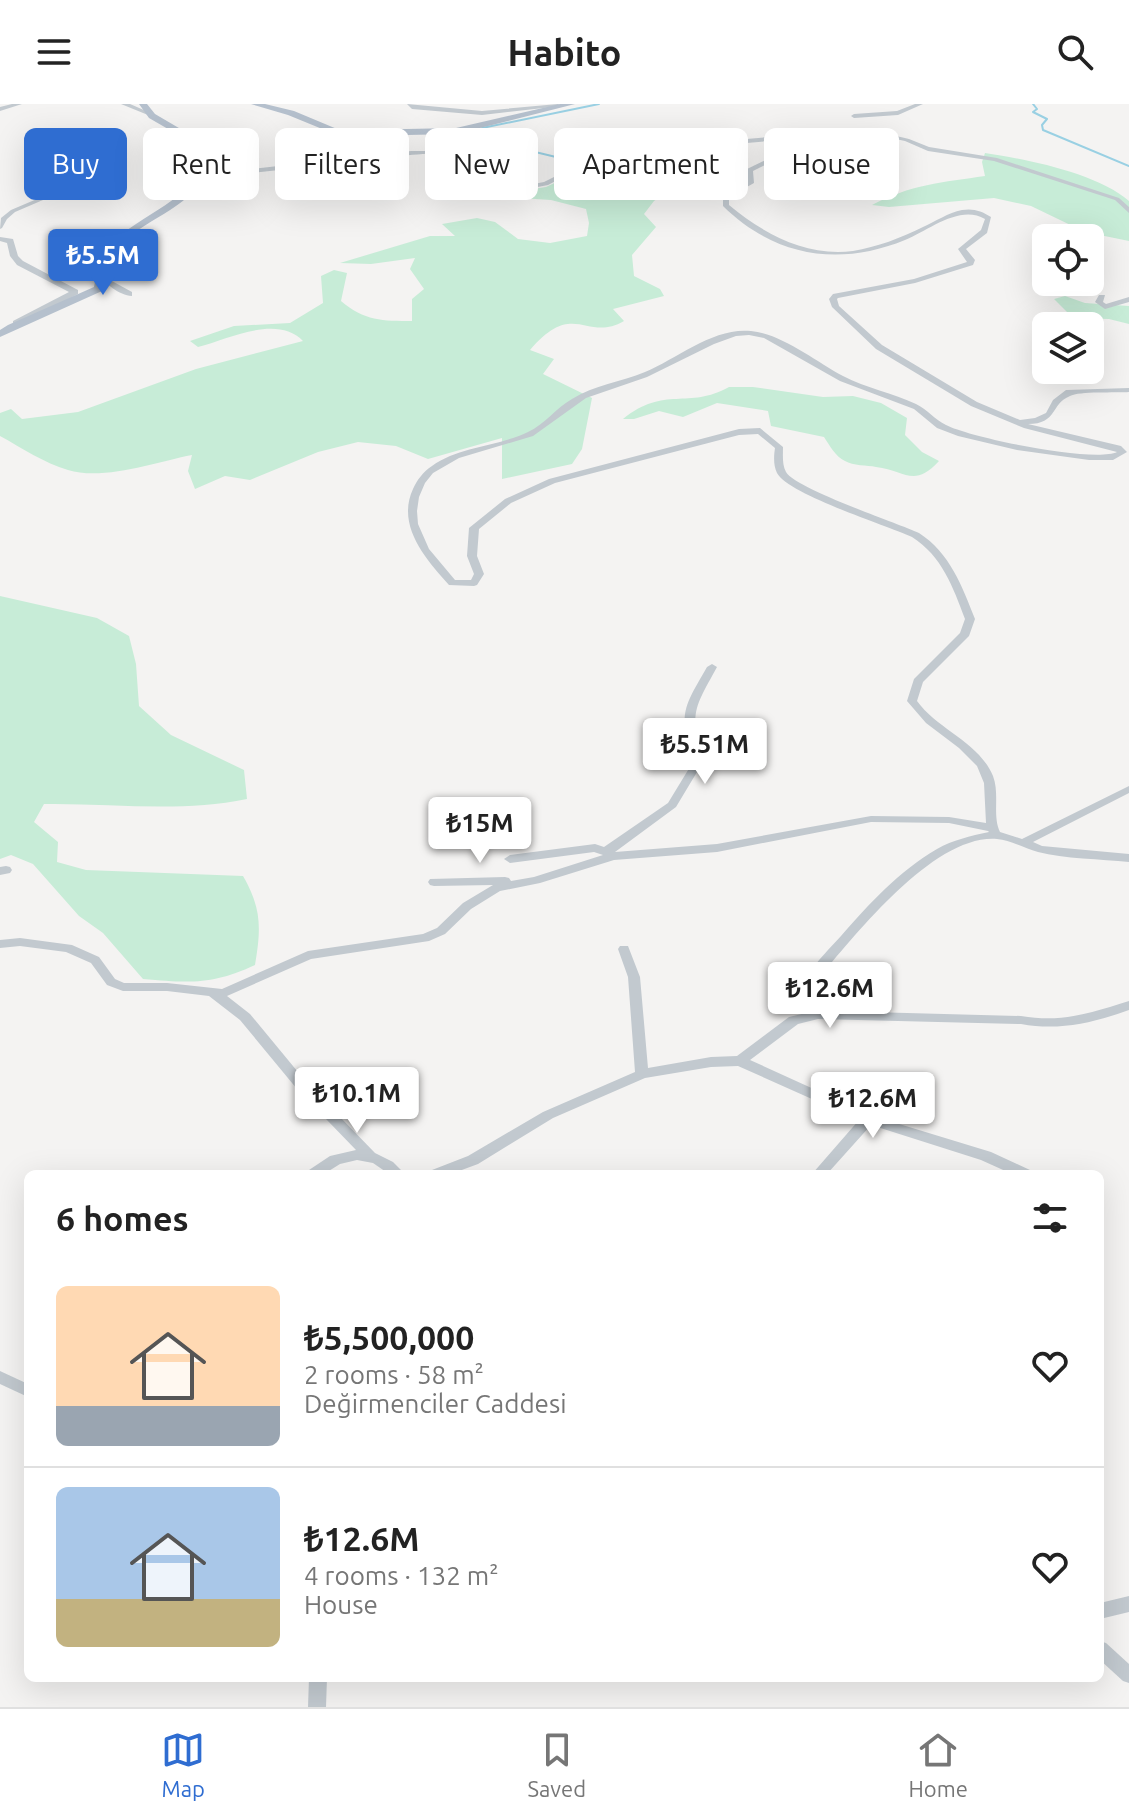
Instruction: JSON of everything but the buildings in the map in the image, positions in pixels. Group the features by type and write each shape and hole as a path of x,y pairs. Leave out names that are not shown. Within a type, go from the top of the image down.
{"main road":[{"path":"143,104 150,114 173,128"},
{"path":"255,104 345,132 425,131"},
{"path":"468,128 571,104"},
{"path":"0,334 16,323 98,289 104,260 120,243 181,200"}],"street":[{"path":"0,109 19,104"},
{"path":"124,104 150,114"},
{"path":"410,104 412,107 482,113 558,106"},
{"path":"854,116 898,113 920,104"},
{"path":"899,138 928,149 995,159 1117,199 1129,211"},
{"path":"538,185 590,161 620,152 764,139"},
{"path":"729,335 750,332 767,336 843,379 917,407 940,426 961,434 1017,447 1089,457 1113,457 1123,452 1118,448 1027,426 974,404 879,347 836,307 833,299 851,292 915,281 970,263 962,249 984,231 989,218 984,214 964,211 873,249 823,254 776,240 743,221 726,206 725,196 752,182 749,170 764,162"},
{"path":"0,227 13,211 39,200"},
{"path":"0,239 10,241 14,256 20,263 75,292 16,323"},
{"path":"102,273 107,281 129,294"},
{"path":"1102,297 1099,302 1105,307 1129,299"},
{"path":"769,330 752,329 729,335 651,373 596,390 522,438 433,466 420,484 412,519 418,542 452,583 474,583 479,574 472,556 474,528 508,501 552,481 739,432 760,431 779,447 781,472 788,480 798,487 869,514 929,544 952,576 970,619 965,634 918,681 912,701 921,716 976,759 987,774 994,831"},
{"path":"1009,419 1024,422 1042,419 1049,415 1062,394 1069,392 1129,390"},
{"path":"609,854 672,805 701,757 689,734 689,711 712,667"},
{"path":"1023,843 1129,789"},
{"path":"0,944 20,942 68,948 95,960 111,982 123,987 167,987 223,993 308,955 425,938 441,931 467,906 496,888 524,883 609,854 717,848 871,819 949,820 994,831 1041,849 1129,858"},
{"path":"818,1015 828,1009 827,997 815,973 891,890 927,858 994,831"},
{"path":"510,859 595,848 609,854"},
{"path":"434,882 524,883"},
{"path":"624,949 634,977 642,1074"},
{"path":"213,993 245,1017 302,1086 369,1154 387,1162 394,1170"},
{"path":"740,1061 794,1020 818,1015 1021,1020 1065,1025 1129,1005"},
{"path":"447,1170 473,1160 548,1115 642,1074 711,1062 740,1061 868,1119 986,1156 1016,1170"},
{"path":"823,1170 868,1119"},
{"path":"319,1170 329,1161 349,1154 369,1154"},
{"path":"0,1377 24,1389"},
{"path":"1104,1610 1129,1604"},
{"path":"1104,1653 1129,1675"},
{"path":"317,1707 318,1682"}],"green space":[{"path":"985,153 1020,159 1080,175 1115,191 1129,201 1129,241 1104,236 1104,224 1068,224 1031,206 994,198 889,207 872,205 882,200 899,200 899,194 913,189 985,176 982,162"},
{"path":"554,183 554,200 655,200 644,214 656,227 632,255 634,276 660,289 664,296 613,309 624,321 611,326 599,328 569,324 558,327 530,350 554,359 543,374 592,398 582,449 572,464 502,479 502,438 428,459 396,446 358,442 318,452 250,480 225,476 195,489 188,471 192,455 113,472 82,473 50,463 0,436 0,413 11,409 22,419 78,412 196,369 303,341 280,329 267,329 238,334 198,347 190,341 234,326 290,323 323,303 321,276 334,270 347,273 341,301 349,308 374,318 412,321 412,299 424,289 410,269 415,258 371,264 340,263 430,236 455,236 442,224 477,218 495,222 518,239 550,243 587,236 589,223 586,209 538,199 538,188"},
{"path":"1065,296 1085,303 1129,306 1129,324 1104,319 1104,312 1067,312 1054,299"},
{"path":"729,387 753,387 823,397 853,396 881,403 907,418 905,435 922,452 939,461 916,476 852,464 838,456 824,437 771,426 768,411 717,403 683,417 659,411 623,419 652,403 701,397"},
{"path":"0,596 97,618 129,636 136,664 139,706 171,735 244,770 247,799 196,806 44,804 34,822 58,842 57,862 86,870 243,876 257,909 255,965 226,976 200,981 143,979 103,933 79,916 33,864 11,855 0,859"}],"waterway":[{"path":"554,157 468,136 482,128 599,104"},
{"path":"1033,104 1037,109 1033,112 1047,119 1042,125 1043,130 1129,166"}]}
